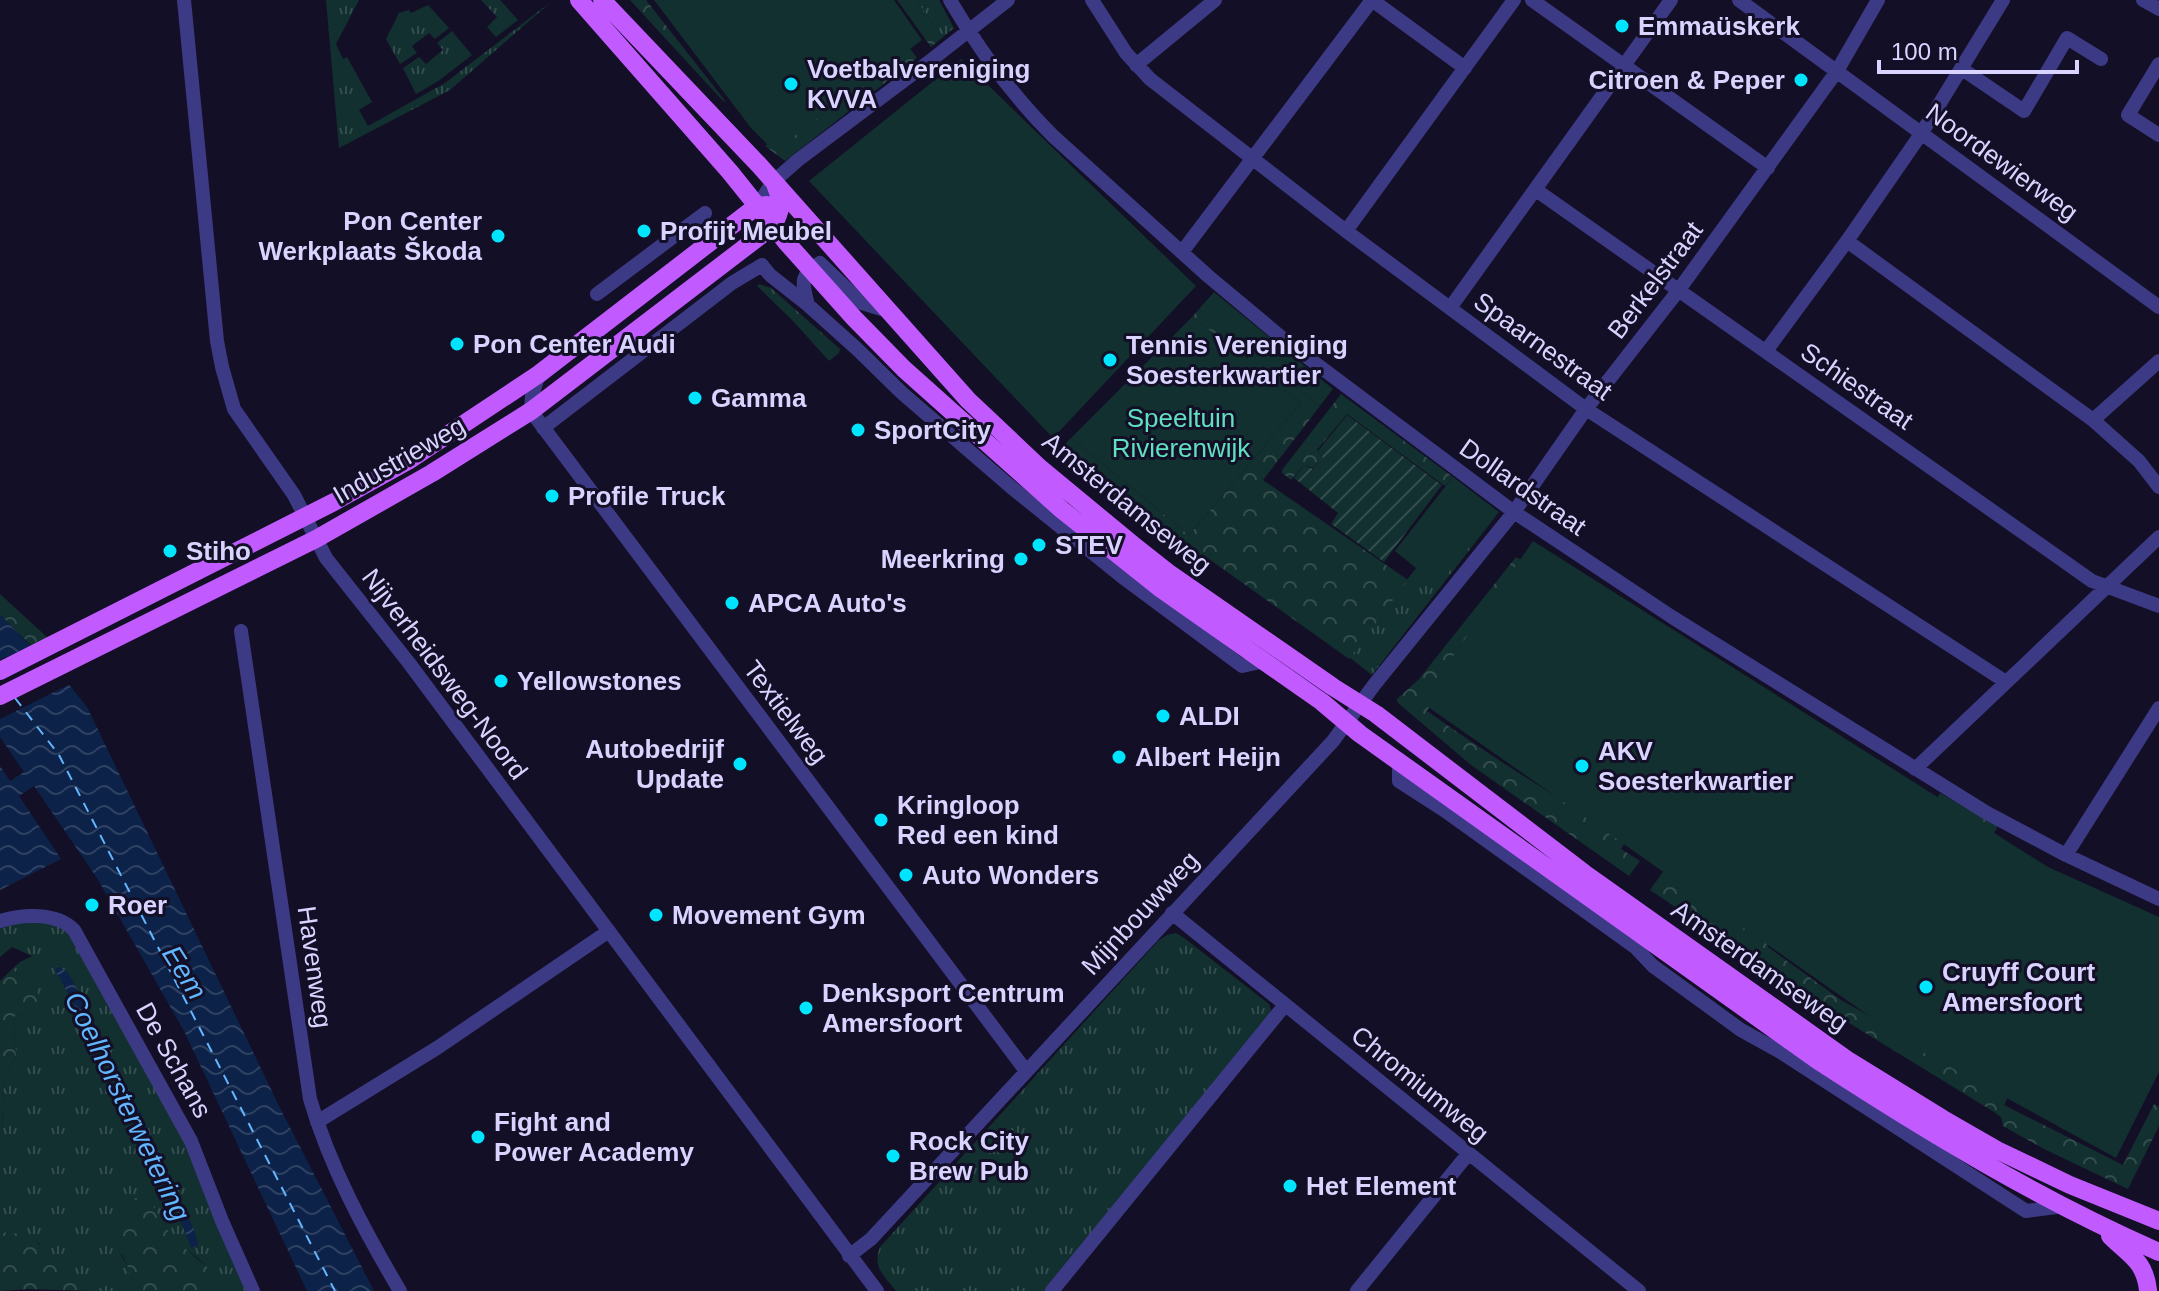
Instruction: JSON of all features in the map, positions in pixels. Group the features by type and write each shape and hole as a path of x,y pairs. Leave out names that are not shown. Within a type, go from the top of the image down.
{"main road":[{"path":"579,0 704,142 769,206 810,223"},
{"name":"Amsterdamseweg","path":"602,0 997,428 1094,514 1170,574 1386,721 1584,873 1871,1076 2033,1168 2159,1221"},
{"path":"769,206 781,199 773,182"},
{"name":"Industrieweg","path":"0,671 408,461 539,374 623,309 769,206 773,226 531,411 432,473 316,539 0,696"},
{"name":"Amsterdamseweg","path":"773,226 854,318 904,369 1022,476 1161,589 1752,1014 1886,1105 1994,1168 2159,1252"},
{"path":"2097,1223 2142,1266 2152,1285"}],"street":[{"name":"Nijverheidsweg-Noord","path":"184,0 216,326 222,367 234,409 294,495 326,558 409,663 877,1291"},
{"name":"Dollardstraat","path":"950,0 1002,80 1064,146 1242,304 1329,374 1514,512 1672,617 1987,813 2159,899"},
{"path":"773,182 1008,0"},
{"name":"Spaarnestraat","path":"1092,0 1136,65 1346,231 1586,409 2006,682"},
{"path":"1136,65 1215,0"},
{"path":"1182,252 1372,0 1465,68"},
{"path":"1346,231 1514,0"},
{"path":"1532,0 1768,168"},
{"path":"1450,308 1671,0"},
{"name":"Noordewierweg","path":"1739,0 2159,307"},
{"name":"Berkelstraat","path":"1360,704 1514,512 1586,409 1678,291 1837,71 1878,0"},
{"path":"1766,351 1921,134 2003,0"},
{"path":"2143,0 2159,9"},
{"path":"1962,69 2024,111 2067,38 2101,59"},
{"path":"2159,64 2128,115 2159,135"},
{"name":"Schiestraat","path":"1536,190 2092,581 2159,606"},
{"path":"623,309 602,290 705,213"},
{"path":"1847,241 2093,420 2139,461 2159,487"},
{"name":"Amsterdamseweg","path":"810,269 820,263 862,303 888,311"},
{"name":"Amsterdamseweg","path":"543,428 732,283 762,265 902,393 1125,579 1242,666 1265,661"},
{"path":"808,305 803,283 810,269"},
{"path":"2093,420 2159,361"},
{"path":"531,411 539,374"},
{"name":"Textielweg","path":"531,411 1026,1071"},
{"path":"1915,769 2159,537"},
{"name":"Havenweg","path":"241,631 310,1099 363,1229 400,1291"},
{"path":"1347,722 1360,704"},
{"path":"2066,855 2159,708"},
{"name":"Mijnbouwweg","path":"849,1256 871,1239 1333,741 1347,722"},
{"name":"Amsterdamseweg","path":"1399,761 1399,781 1635,947 1653,966 1741,1030 2026,1211 2065,1206"},
{"name":"Chromiumweg","path":"1172,913 1632,1289"},
{"name":"De Schans","path":"0,921 21,916 53,918 65,922 74,930 191,1141 253,1291"},
{"path":"317,1122 446,1042 609,931"},
{"path":"1052,1291 1285,1005"},
{"name":"Amsterdamseweg","path":"1752,1014 1757,1039"},
{"path":"1357,1291 1468,1154"}],"green space":[{"path":"326,0 359,0 336,44 343,59 347,57 372,102 359,110 368,126 445,83 552,1 450,90 339,148"},
{"path":"481,0 500,0 518,20 496,37 487,27 497,17"},
{"path":"630,0 646,0 726,102 722,100"},
{"name":"Voetbalvereniging KVVA","path":"654,0 894,0 922,40 774,151 751,128"},
{"path":"897,0 916,0 943,37 931,47"},
{"path":"916,0 939,0 954,28 943,37"},
{"path":"428,5 449,28 435,39 429,33 412,46 417,53 400,64 386,39 399,13 409,10 411,13"},
{"path":"452,31 472,55 416,94 403,68 419,57 426,64 443,50 437,43"},
{"path":"904,40 917,58 785,161 765,146"},
{"path":"961,59 1196,286 1053,438 809,181"},
{"path":"757,286 771,288 840,349 839,353 829,361"},
{"name":"Speeltuin Rivierenwijk","path":"1214,292 1333,389 1320,406 1265,364 1261,370 1301,403 1189,535 1071,438 1192,317 1247,359 1251,352 1199,309"},
{"path":"1199,309 1252,352 1246,359 1192,317"},
{"path":"1265,363 1320,406 1263,480 1408,580 1349,659 1202,554 1194,561 1060,449 1071,438 1189,535 1301,403 1260,370"},
{"path":"1341,394 1453,477 1445,486 1347,414 1317,450 1323,458 1313,468 1304,465 1291,480 1282,470"},
{"path":"1347,415 1442,485 1384,562 1331,524 1338,513 1294,478 1304,465 1313,469 1323,458 1318,451"},
{"path":"1453,477 1499,512 1372,675 1349,657 1416,568 1395,551"},
{"path":"1453,477 1498,512 1439,584 1395,551"},
{"path":"1533,541 2048,867 2159,917 2159,1072 2116,1158 1912,1046 1421,702"},
{"path":"1516,557 1526,563 1427,711 1526,778 1628,839 1621,849 1640,861 1629,876 1471,765 1397,702 1419,679"},
{"path":"0,594 49,639 34,648 0,615"},
{"path":"1940,793 1998,826 1944,922 1766,940 1768,947 1841,1000 1875,1019 2030,1054 2004,1105 2123,1165 2154,1104 2159,1107 2159,1126 2128,1189 2003,1126 2001,1117 1994,1112 1810,999 1650,890 1670,862 1903,863"},
{"path":"28,919 67,928 190,1145 248,1291 211,1291 211,1280 204,1264 171,1236 151,1202 121,1255 131,1277 128,1291 94,1291 77,1277 62,1275 39,1243 18,1234 0,1232 0,1134 4,1076 16,1057 13,1017 39,1013 21,977 12,969 32,956 12,947 0,957 0,925","holes":["56,970 73,981 197,1247 195,1248 191,1247 136,1117"]},
{"path":"1176,933 1269,1004 1272,1013 1047,1291 896,1291 878,1266 880,1247 1158,941"},
{"path":"12,969 21,977 37,983 39,1013 13,1017 16,1057 4,1076 0,1134 0,981"},
{"path":"129,1198 145,1198 151,1202 171,1236 207,1267 212,1278 211,1291 128,1291 131,1280 129,1270 116,1238 115,1226"},
{"path":"0,1232 33,1238 62,1275 91,1279 94,1291 0,1291"}],"water":[{"name":"Eem","path":"0,615 67,682 87,707 279,1106 374,1291 307,1291 184,1031 97,878 34,786 19,796 61,859 0,890 0,766 10,781 24,772 0,737"},
{"path":"58,966 73,981 141,1114 195,1232 198,1244 195,1248 191,1247 136,1117 55,970"}],"pier":[{"path":"35,644 72,683 0,719 0,660"}],"ferry route":[{"path":"15,698 59,755 335,1291"}],"place":[{"name":"Emmaüskerk","path":"1622,26"},
{"name":"Citroen & Peper","path":"1801,80"},
{"name":"Voetbalvereniging KVVA","path":"791,84"},
{"name":"Profijt Meubel","path":"644,231"},
{"name":"Pon Center Werkplaats Škoda","path":"498,236"},
{"name":"Pon Center Audi","path":"457,344"},
{"name":"Tennis Vereniging Soesterkwartier","path":"1110,360"},
{"name":"Gamma","path":"695,398"},
{"name":"SportCity","path":"858,430"},
{"name":"Profile Truck","path":"552,496"},
{"name":"STEV","path":"1039,545"},
{"name":"Stiho","path":"170,551"},
{"name":"Meerkring","path":"1021,559"},
{"name":"APCA Auto's","path":"732,603"},
{"name":"Yellowstones","path":"501,681"},
{"name":"ALDI","path":"1163,716"},
{"name":"Albert Heijn","path":"1119,757"},
{"name":"Autobedrijf Update","path":"740,764"},
{"name":"AKV Soesterkwartier","path":"1582,766"},
{"name":"Kringloop Red een kind","path":"881,820"},
{"name":"Auto Wonders","path":"906,875"},
{"name":"Roer","path":"92,905"},
{"name":"Movement Gym","path":"656,915"},
{"name":"Cruyff Court Amersfoort","path":"1926,987"},
{"name":"Denksport Centrum Amersfoort","path":"806,1008"},
{"name":"Fight and Power Academy","path":"478,1137"},
{"name":"Rock City Brew Pub","path":"893,1156"},
{"name":"Het Element","path":"1290,1186"}],"water label":[{"name":"Coelhorsterwetering","path":"128,1106"}]}
